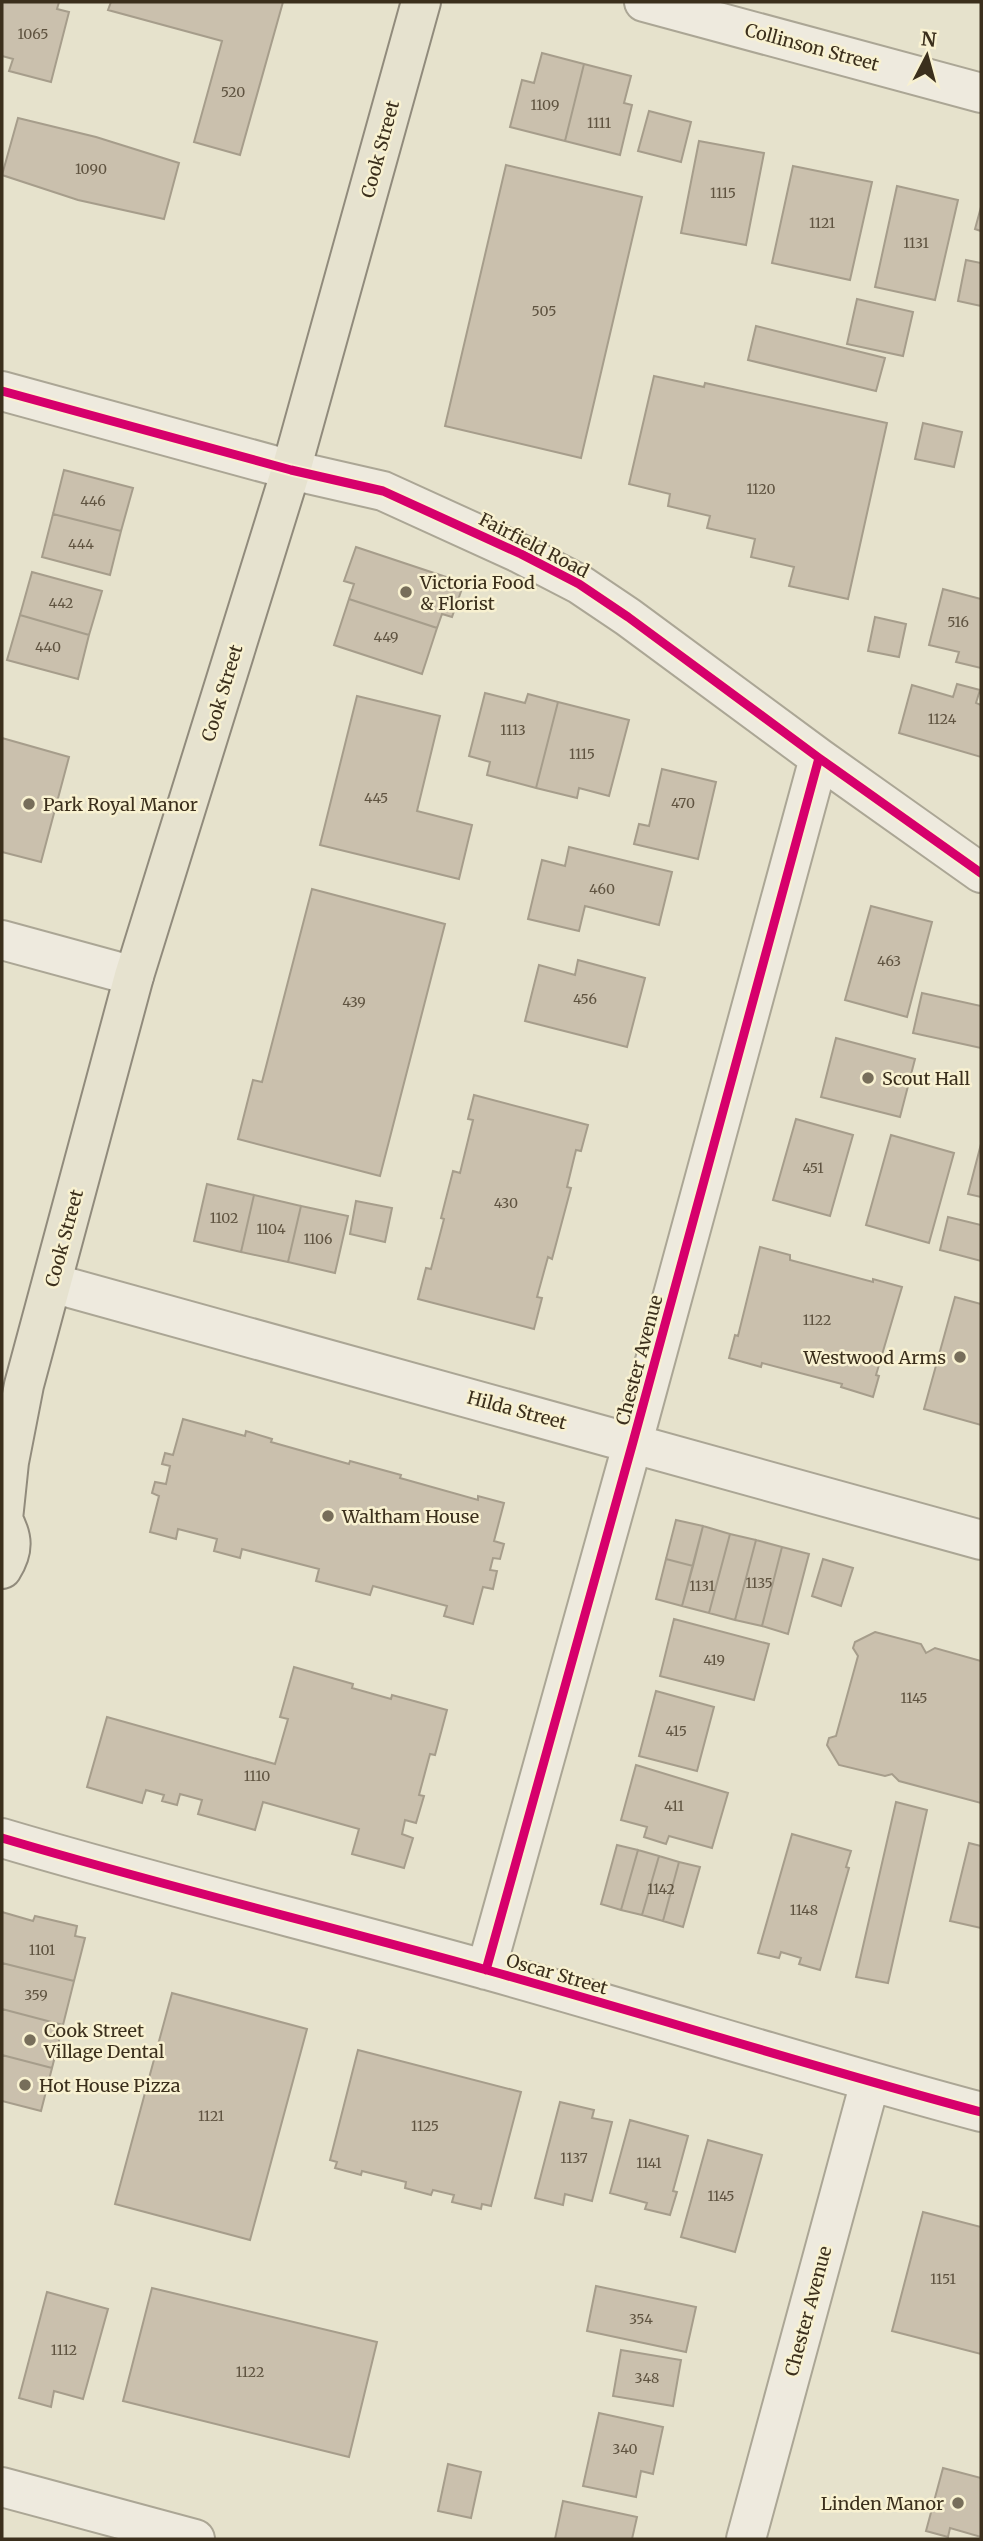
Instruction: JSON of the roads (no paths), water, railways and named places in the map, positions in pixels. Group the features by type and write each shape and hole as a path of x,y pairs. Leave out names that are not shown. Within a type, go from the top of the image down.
{"main road":[{"name":"Cook Street","path":"2,1569 10,1556 11,1536 2,1518 9,1462 24,1385 134,976 291,470 421,2"},
{"name":"Cook Street","path":"2,1434 24,1385"}],"street":[{"name":"Collinson Street","path":"643,2 699,9 981,93"},
{"name":"Fairfield Road","path":"2,391 291,470 383,491 521,554 579,584 639,625 981,873"},
{"name":"Chester Avenue","path":"486,1970 819,758"},
{"path":"2,940 134,976"},
{"name":"Hilda Street","path":"52,1283 981,1540"},
{"name":"Oscar Street","path":"2,1838 486,1970 981,2112"},
{"name":"Chester Avenue","path":"746,2539 870,2082"},
{"path":"2,2487 195,2539"}],"place":[{"name":"Victoria Food & Florist","path":"406,592"},
{"name":"Park Royal Manor","path":"29,804"},
{"name":"Scout Hall","path":"868,1078"},
{"name":"Westwood Arms","path":"960,1357"},
{"name":"Waltham House","path":"328,1516"},
{"name":"Cook Street Village Dental","path":"30,2040"},
{"name":"Hot House Pizza","path":"25,2085"},
{"name":"Linden Manor","path":"958,2503"}]}
